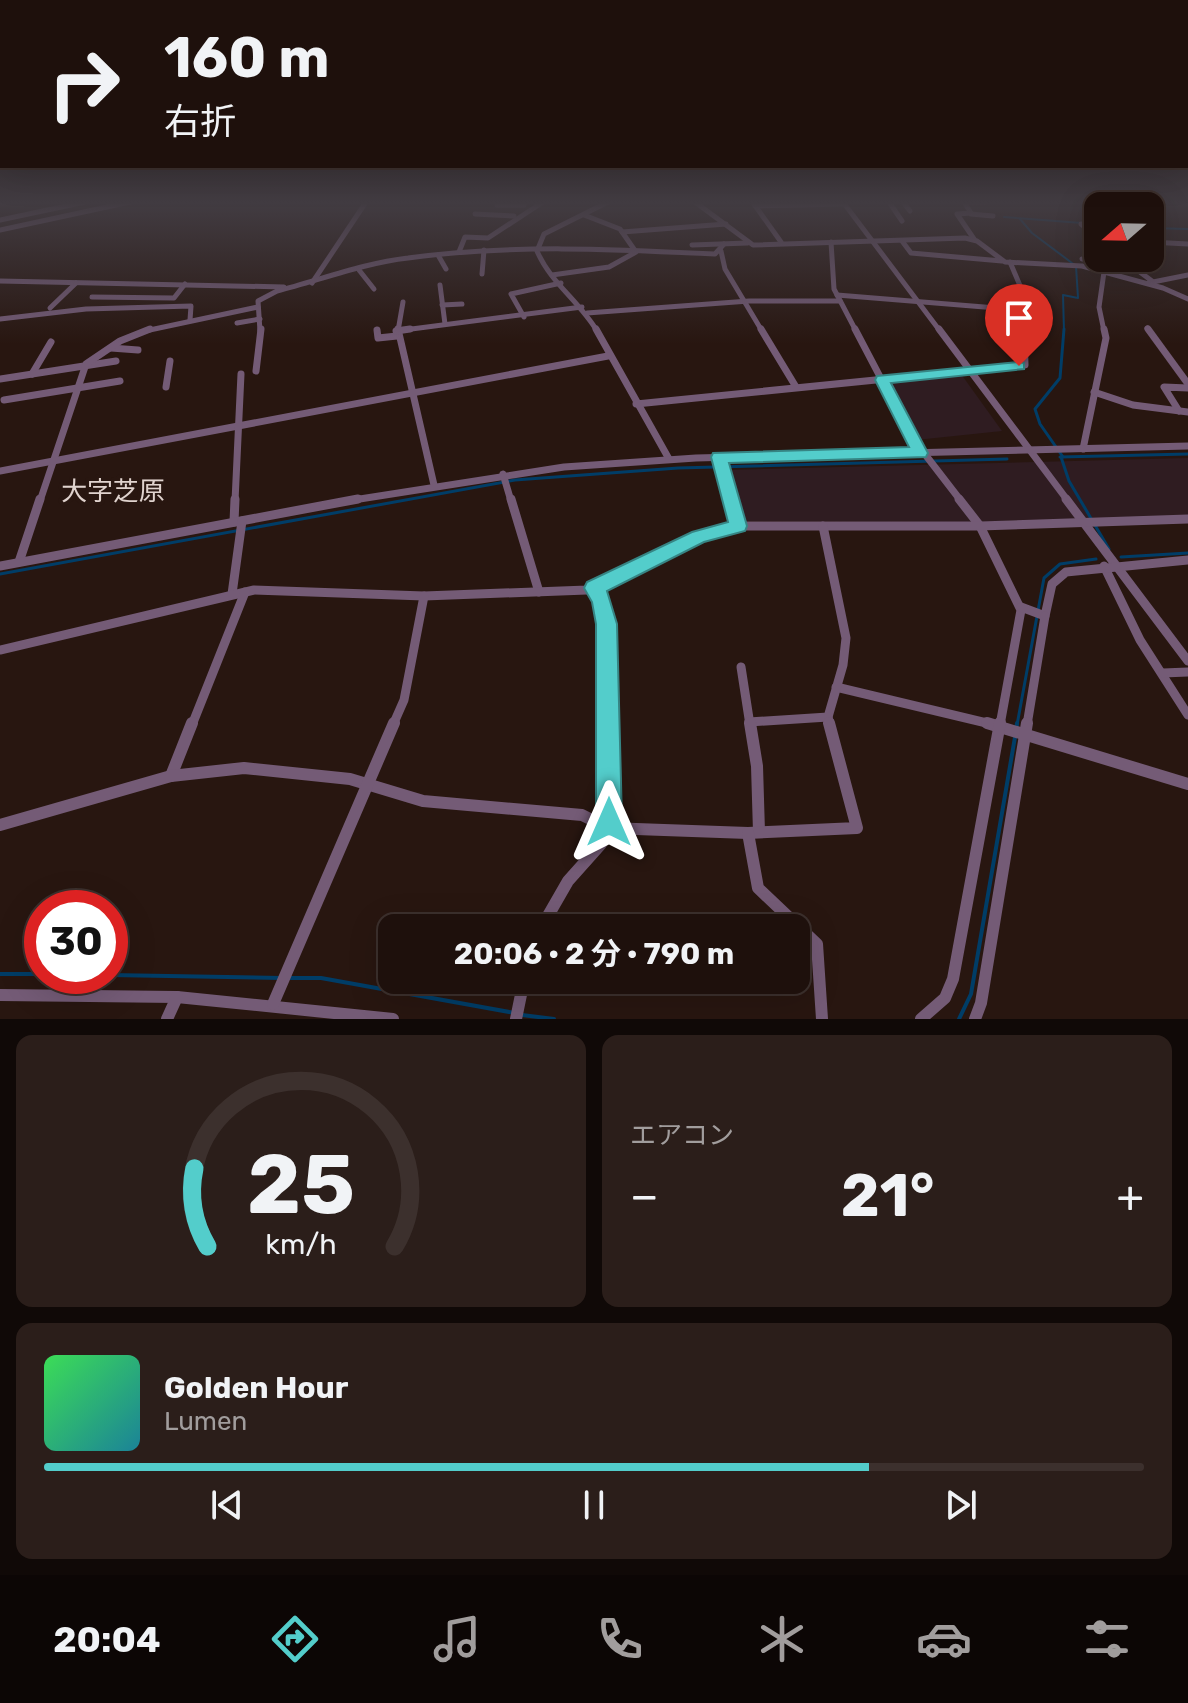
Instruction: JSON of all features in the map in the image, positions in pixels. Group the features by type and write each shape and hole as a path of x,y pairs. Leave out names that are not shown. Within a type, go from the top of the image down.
{"street":[{"path":"312,284 335,250"},
{"path":"256,371 258,307 263,297 390,261 484,250 563,250"},
{"path":"482,274 484,250"},
{"path":"608,250 721,251 725,269 796,387"},
{"path":"832,250 835,265 832,281 838,298 922,453 980,526 1023,608 1004,727 953,979 938,1007 921,1019"},
{"path":"879,250 1110,566 1188,661"},
{"path":"908,250 911,253 946,255 976,262 1044,261 1084,268"},
{"path":"636,404 1025,365 1022,287 1006,262 988,250"},
{"path":"537,251 552,275 584,310 669,459"},
{"path":"517,261 518,252"},
{"path":"552,275 609,267 636,252"},
{"path":"437,255 444,260 446,269"},
{"path":"390,261 391,272"},
{"path":"359,270 374,289"},
{"path":"1083,449 1106,338 1099,309 1104,272 1150,282 1188,299"},
{"path":"1138,272 1150,282"},
{"path":"1150,282 1188,275"},
{"path":"0,281 289,289"},
{"path":"50,308 76,283"},
{"path":"108,283 90,299 174,298 185,284"},
{"path":"524,317 511,294 561,283"},
{"path":"108,297 122,284"},
{"path":"141,298 153,285"},
{"path":"440,285 445,324"},
{"path":"377,330 378,338 445,324 584,310 838,298 1022,310"},
{"path":"403,302 396,333 434,485"},
{"path":"442,305 462,304"},
{"path":"0,319 86,309 140,310 184,305 192,309 190,320"},
{"path":"19,562 84,366 110,347 156,327 258,307"},
{"path":"237,323 260,319"},
{"path":"1147,328 1184,375 1188,386 1164,387 1179,411"},
{"path":"32,374 51,342"},
{"path":"110,347 138,350"},
{"path":"0,471 608,356"},
{"path":"0,379 116,361"},
{"path":"166,387 170,361"},
{"path":"232,594 239,527 241,374"},
{"path":"4,400 120,381"},
{"path":"1094,392 1133,405 1188,412"},
{"path":"0,566 239,527 434,485 505,480 669,459 1188,446"},
{"path":"719,457 738,526"},
{"path":"505,480 539,592"},
{"path":"0,650 264,589 424,596 594,588 698,537 738,526 980,526 1188,519"},
{"path":"0,825 171,776 244,768 350,779 423,801 582,815 608,828 754,832 857,828 828,717 846,638 823,526"},
{"path":"975,1019 981,1003 1043,615 1056,578 1072,571 1188,560"},
{"path":"1110,566 1140,640 1188,715"},
{"path":"549,914 568,881 601,844 608,828 607,624 602,601 594,588"},
{"path":"171,776 245,592"},
{"path":"275,999 285,969 370,785 404,700 424,596"},
{"path":"1023,608 1043,615"},
{"path":"741,667 757,766 754,832 758,888 817,944 822,1019"},
{"path":"1163,673 1188,672"},
{"path":"836,687 1004,727 1188,784"},
{"path":"749,722 828,717"},
{"path":"516,1019 520,994"},
{"path":"0,995 275,999 393,1019"},
{"path":"167,1019 177,997"}],"shaded area":[{"path":"961,374 1002,431 916,440 885,381"},
{"path":"1188,458 1188,516 967,522 741,521 725,470"}],"waterway":[{"path":"1054,250 1076,266 1078,298 1063,295 1064,330"},
{"path":"1063,457 1040,424 1035,409 1060,378 1064,330"},
{"path":"1063,457 1188,454"},
{"path":"1061,457 1069,481 1109,549"},
{"path":"0,574 515,480 678,468 1007,459"},
{"path":"1121,557 1188,553"},
{"path":"1017,725 1044,578 1060,564 1096,559"},
{"path":"1016,730 1017,723"},
{"path":"959,1019 971,994 1015,737"},
{"path":"0,974 24,974"},
{"path":"128,975 282,978"},
{"path":"290,978 321,978 515,1013"},
{"path":"522,1015 554,1019"}],"district":[{"name":"大字芝原","path":"113,491"}],"route":[{"path":"609,822 607,624 602,601 594,588 698,537 738,526 719,457 920,453 882,380 1019,366"}]}
